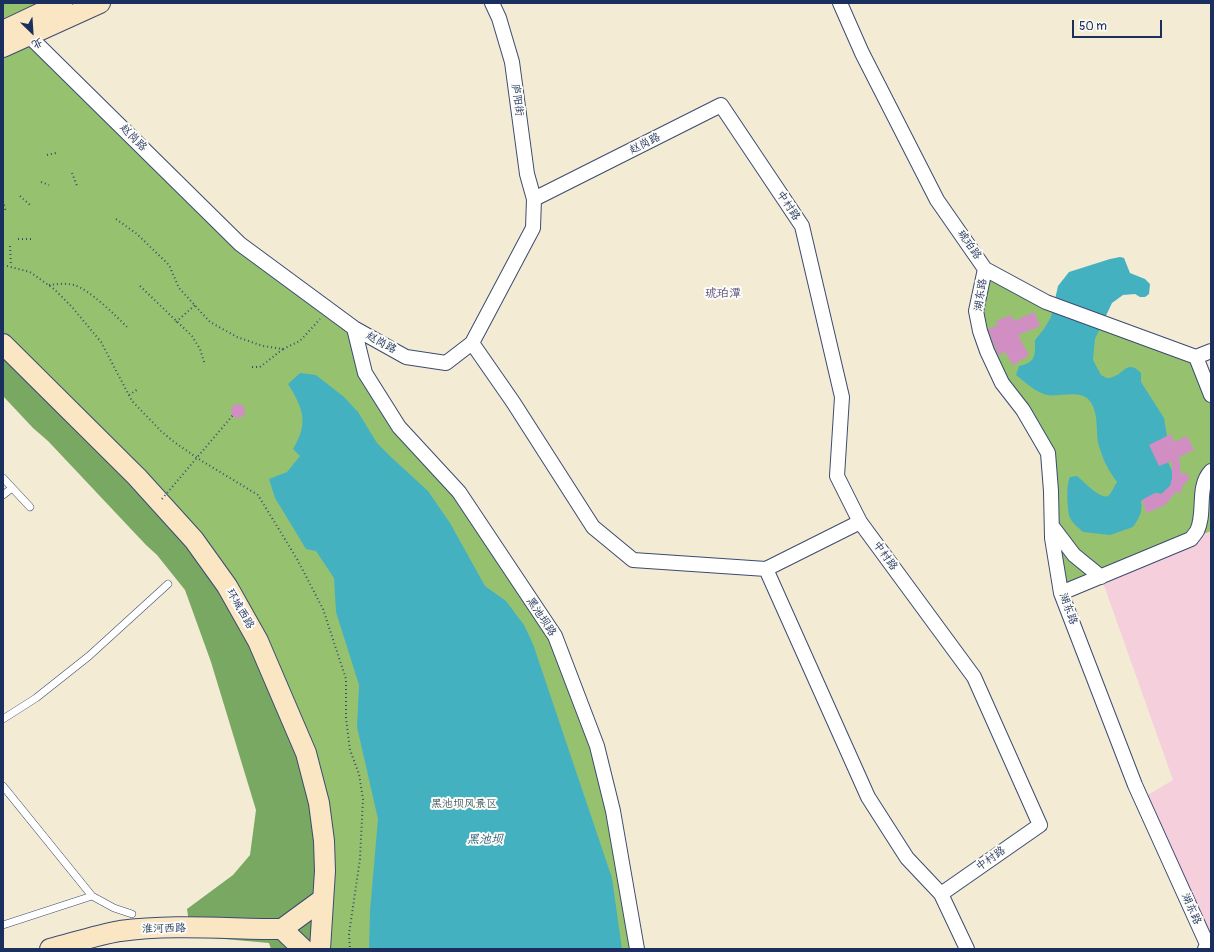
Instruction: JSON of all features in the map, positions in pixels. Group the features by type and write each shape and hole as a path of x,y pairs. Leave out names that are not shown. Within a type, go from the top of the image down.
{"street":[{"path":"3,31 62,3"},
{"path":"3,47 100,3"},
{"name":"庐阳街","path":"492,3 499,18 512,62 527,174 534,200"},
{"name":"琥珀路","path":"840,3 862,53 937,200 985,269 1046,302 1196,357"},
{"name":"赵岗路","path":"29,36 240,244 354,328 406,357 446,363 472,343 533,228 534,200 721,105"},
{"name":"中村路","path":"721,105 802,226 842,397 836,476 860,522 974,677 1040,825 941,894"},
{"name":"湖东路","path":"985,269 976,311 980,331 987,351 1002,383 1023,410 1048,453 1052,491 1052,538 1061,593 1135,785 1205,946"},
{"name":"黑池坝路","path":"354,328 365,373 399,427 459,492 555,636 598,746 613,811 637,949"},
{"path":"472,343 513,402 593,527 633,560 766,569 860,522"},
{"name":"环城西路","path":"3,344 137,478 173,517 208,559 242,611 267,661 310,766 319,803 324,841 325,871 320,949"},
{"path":"1211,351 1196,357 1211,395"},
{"path":"1061,593 1192,539 1197,530 1201,515 1204,483 1207,475 1211,471"},
{"path":"1052,526 1074,555 1101,577"},
{"path":"766,569 868,797 907,858 941,894 967,949"},
{"path":"303,949 282,929 323,899"},
{"name":"淮河西路","path":"50,949 109,933 140,929 282,929"}],"lane":[{"path":"3,478 30,507"},
{"path":"3,495 12,488"},
{"path":"3,719 36,698 89,656 168,584"},
{"path":"3,786 92,896 114,908 132,914"},
{"path":"3,925 92,896"}],"path":[{"path":"47,155 56,154"},
{"path":"72,173 77,186"},
{"path":"41,182 49,185"},
{"path":"20,196 30,205"},
{"path":"3,201 6,212"},
{"path":"116,219 138,234 169,265 179,288 210,322 237,337 262,346 283,349"},
{"path":"18,239 33,239"},
{"path":"10,246 10,266"},
{"path":"3,265 30,272 48,285 72,307 101,342 128,395 160,431 224,476 258,495 297,559 323,609 346,679 346,718 350,750 359,774 363,799 360,859 349,934 350,949"},
{"path":"48,285 64,284 78,286 109,309 127,327"},
{"path":"140,286 192,336 200,349 205,365"},
{"path":"176,322 195,305"},
{"path":"252,367 260,367 283,349 300,341 329,309"},
{"path":"128,395 138,388"},
{"path":"162,499 233,415"}],"shaded area":[{"path":"1211,531 1211,942 1141,799 1173,780 1101,577"}],"green space":[{"path":"3,3 62,3 3,31"},
{"name":"黑池坝风景区","path":"29,36 240,244 354,328 365,373 459,492 555,636 597,746 637,949 320,949 267,661 3,344 3,47"},
{"path":"985,269 1046,302 1196,357 1211,395 1211,531 1061,593 1048,453 980,331"},
{"path":"3,344 208,559 310,766 320,949 271,949 269,943 191,936 187,909 233,875 250,855 256,810 211,662 185,590 157,555 3,396"}],"water":[{"path":"1120,257 1124,258 1130,273 1145,279 1150,284 1149,294 1145,297 1140,297 1135,294 1123,295 1112,303 1095,339 1093,360 1101,375 1107,378 1112,378 1129,367 1136,369 1141,373 1141,382 1164,418 1167,436 1168,462 1172,471 1172,479 1170,486 1162,494 1155,493 1141,501 1140,515 1133,527 1110,535 1083,532 1071,520 1068,509 1067,491 1070,477 1077,476 1097,493 1105,496 1109,495 1117,482 1106,465 1101,451 1098,440 1096,415 1092,404 1084,396 1074,394 1043,394 1038,392 1016,375 1019,366 1032,360 1035,350 1035,340 1051,317 1058,286 1069,272"},
{"name":"黑池坝","path":"300,373 316,375 344,397 358,412 377,443 428,491 450,523 485,586 506,601 524,625 533,644 612,878 622,949 369,949 370,911 378,819 357,727 359,685 336,612 334,578 316,551 306,549 275,498 269,479 287,472 300,456 293,449 301,431 302,416 297,401 288,384"}],"building":[{"path":"1034,312 1040,326 1018,335 1029,355 1013,365 1005,352 998,355 988,329 998,325 996,321 1011,315 1014,321"},
{"path":"238,404 243,406 245,411 243,416 238,418 233,416 231,411 233,406"},
{"path":"1171,434 1174,442 1187,436 1194,450 1179,457 1181,474 1186,473 1190,478 1183,485 1181,493 1176,492 1165,505 1147,513 1142,500 1155,493 1161,494 1170,486 1172,479 1172,461 1159,466 1149,445"}],"district":[{"name":"琥珀潭","path":"723,294"}]}
